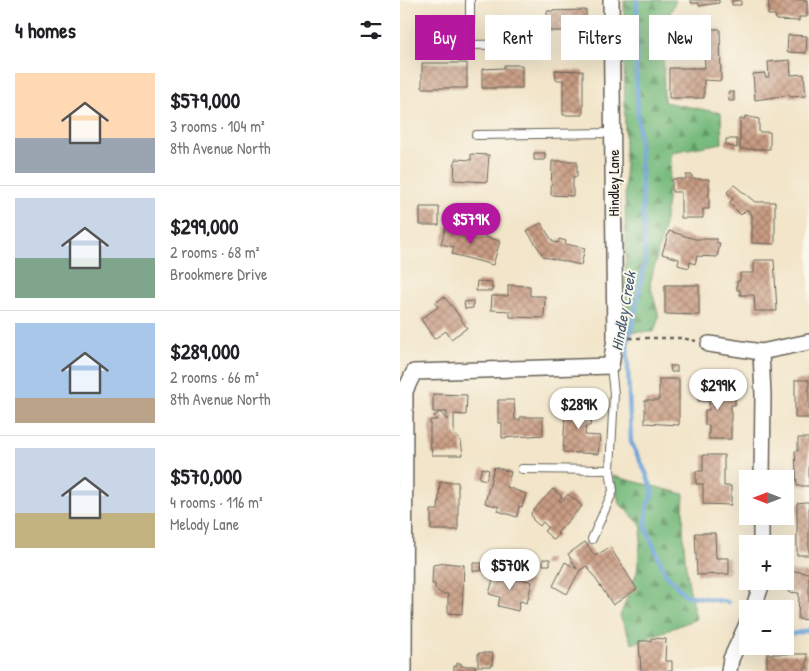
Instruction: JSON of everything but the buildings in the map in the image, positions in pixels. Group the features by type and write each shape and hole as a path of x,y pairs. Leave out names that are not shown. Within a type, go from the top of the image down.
{"street":[{"name":"Hindley Lane","path":"611,0 615,338 612,366"},
{"path":"709,344 761,352 809,342"},
{"path":"761,352 763,395 762,470"},
{"path":"404,671 405,391 414,372 612,366"},
{"path":"729,671 731,659 739,642"}],"lane":[{"path":"470,0 470,46 485,45"},
{"path":"476,135 614,132"},
{"path":"592,539 613,491 610,470 614,394 612,366"},
{"path":"522,469 610,470"}],"path":[{"path":"634,338 682,338 709,344"}],"green space":[{"path":"624,0 676,0 669,15 649,15 649,60 663,60 664,102 721,113 722,143 672,152 664,228 650,284 659,317 654,332 626,332 624,60 639,60 639,15 624,15"},
{"path":"613,476 684,494 683,526 685,557 696,619 632,644 620,616 637,572 642,526 619,503"}],"waterway":[{"name":"Hindley Creek","path":"637,0 636,73 645,260 632,329 627,344 631,442 653,492 647,508 646,528 665,573 685,595 728,602"},
{"name":"Hindley Creek","path":"794,634 809,630"}]}
